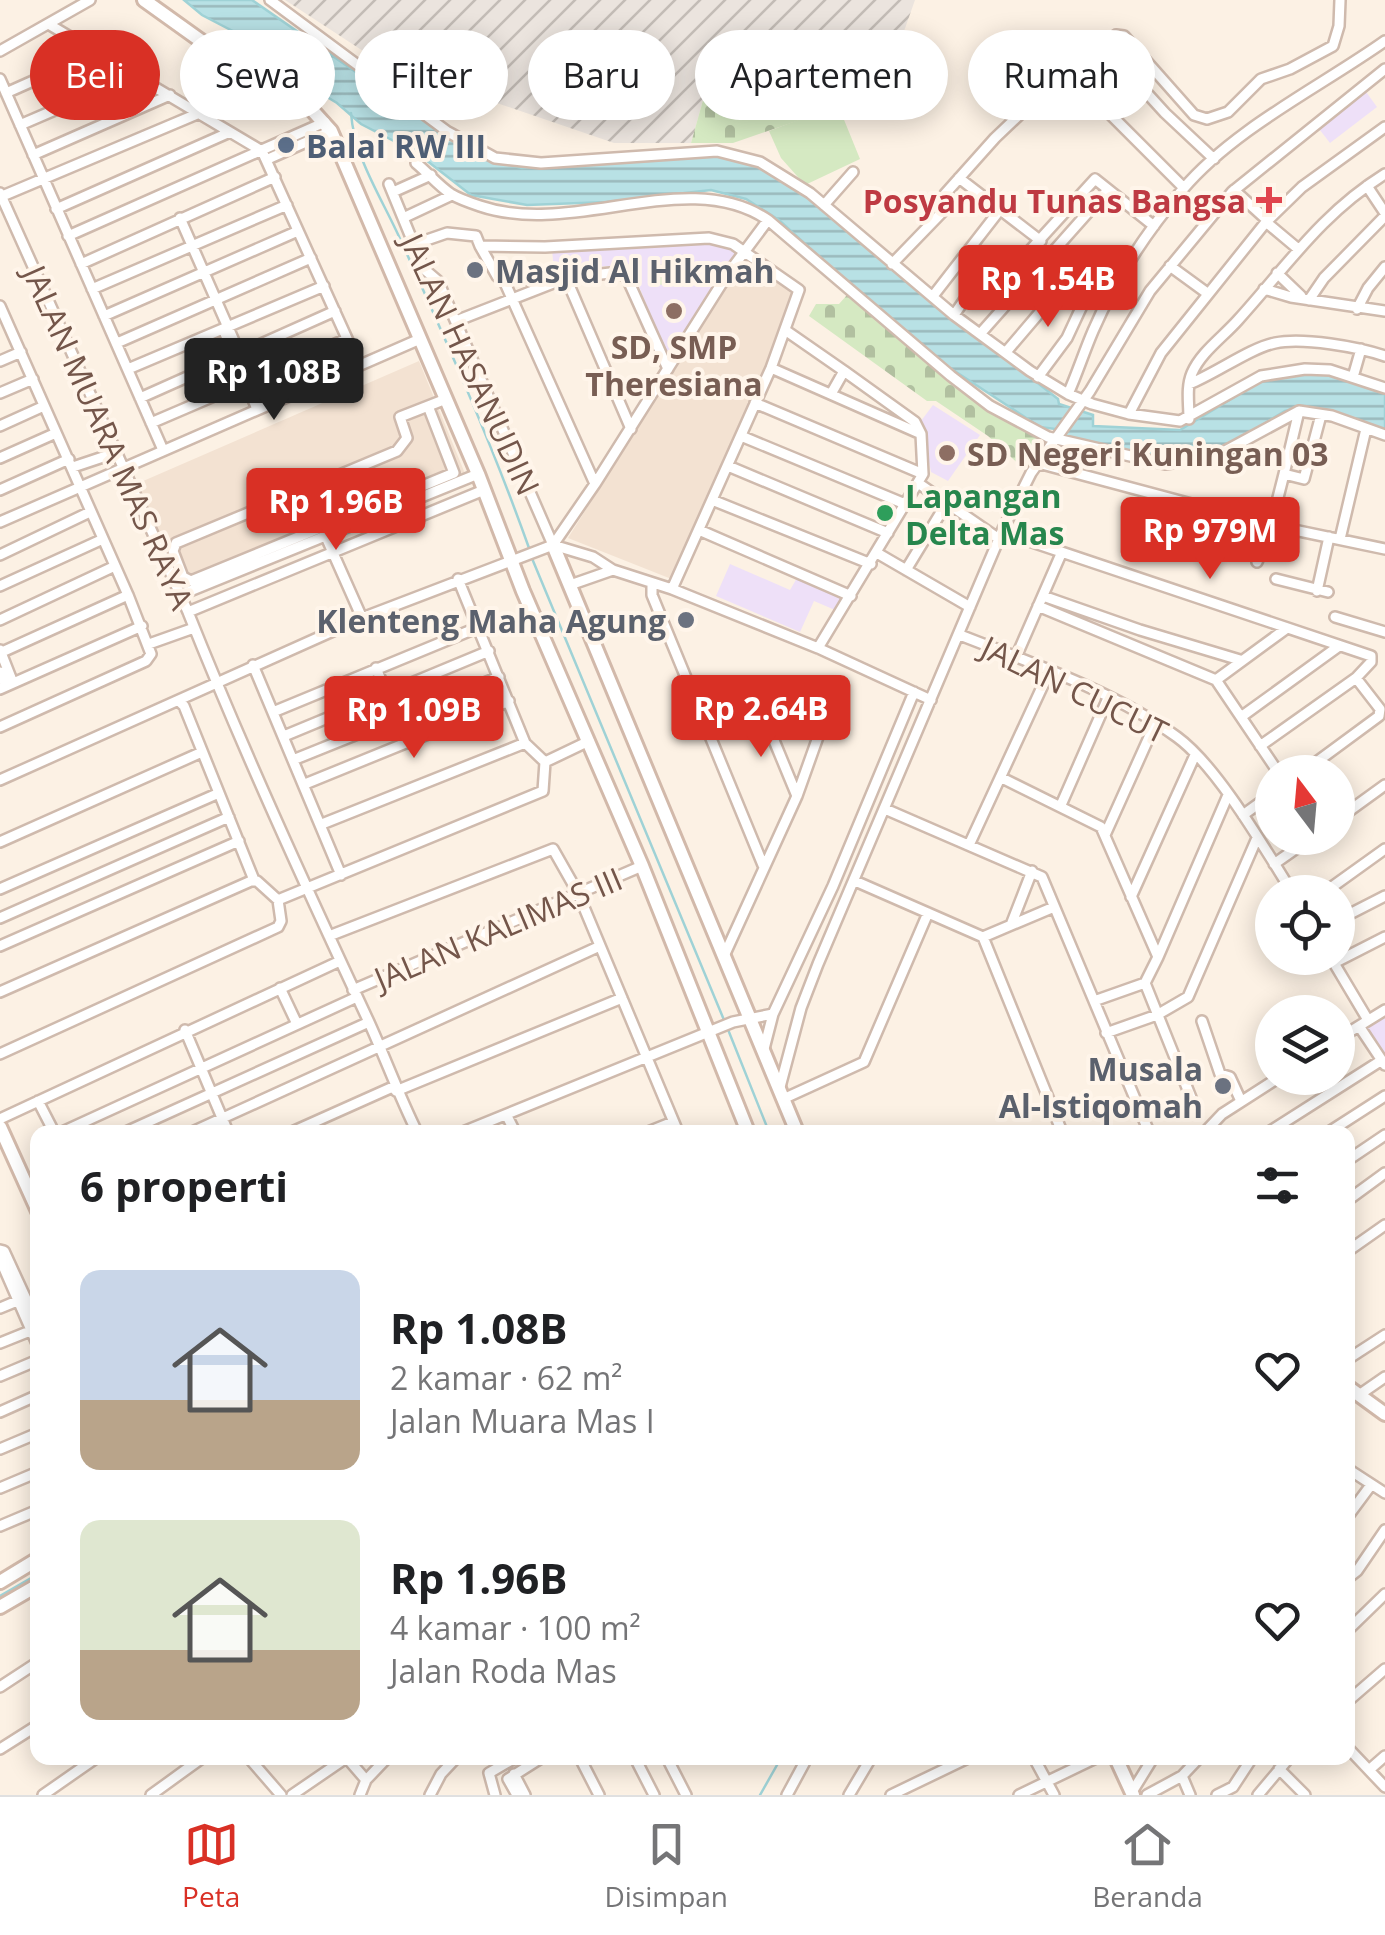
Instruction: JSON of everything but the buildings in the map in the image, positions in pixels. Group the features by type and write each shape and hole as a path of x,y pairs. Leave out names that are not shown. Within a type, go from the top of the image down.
{"street":[{"path":"0,51 90,0"},
{"path":"144,0 312,110 328,127 712,1031 746,1125"},
{"path":"270,0 448,132 495,158 540,163 690,152 738,154 778,172 824,205 954,315 1038,377 1082,403 1167,421 1189,418 1249,382 1273,373 1305,369 1330,370 1385,388"},
{"path":"1155,71 1194,115 1216,119 1261,79 1290,70 1334,46 1340,0"},
{"path":"50,25 59,30"},
{"path":"1068,394 1107,304 1154,226 1184,188 1214,159 1316,83 1385,42"},
{"path":"781,1095 812,978 1001,535 1038,463 1082,403 1120,336 1170,266 1234,190 1385,69"},
{"path":"0,79 163,450"},
{"path":"6,93 30,82"},
{"path":"160,88 180,101"},
{"path":"33,154 170,94"},
{"path":"1155,101 1214,159"},
{"path":"20,124 30,120"},
{"path":"0,196 183,120"},
{"path":"208,120 265,155 359,365"},
{"path":"892,264 950,204 945,195 1014,120"},
{"path":"1116,120 1184,188"},
{"path":"68,236 328,127"},
{"path":"1129,414 1161,353 1266,221 1302,188 1385,127"},
{"path":"56,209 230,132"},
{"path":"416,164 452,195 510,214 543,215 688,198 720,198 739,203 768,220 990,406 1057,438 1165,464 1184,464 1214,457 1299,411 1321,414 1385,435"},
{"path":"824,205 853,172"},
{"path":"1189,418 1189,384 1205,354 1297,248 1385,174"},
{"name":"JALAN HASANUDIN","path":"431,175 391,188 424,269 438,280 554,543"},
{"path":"81,264 275,177"},
{"path":"959,178 1041,240"},
{"path":"954,315 965,299 1033,249 1095,179 1154,226"},
{"path":"1305,298 1385,214 1367,186"},
{"path":"980,334 1107,190"},
{"path":"1234,190 1297,248"},
{"path":"403,218 452,195"},
{"name":"JALAN MUARA MAS RAYA","path":"0,196 413,1125"},
{"path":"92,290 287,205"},
{"path":"933,296 1000,210"},
{"path":"178,219 260,408"},
{"path":"0,780 362,618 554,543 768,220"},
{"path":"104,316 298,231"},
{"path":"416,244 447,233 476,236 497,276 505,282 595,484"},
{"path":"480,246 545,247 709,238 733,244 799,290 771,368 672,589"},
{"path":"1033,249 1087,295 1066,338 1038,377"},
{"path":"116,344 311,258"},
{"path":"1170,266 1207,292"},
{"path":"1357,309 1385,267"},
{"path":"1277,273 1305,298"},
{"path":"505,282 511,278 623,274 668,369"},
{"path":"456,321 565,278"},
{"path":"565,278 630,429"},
{"path":"1006,352 1070,278"},
{"path":"128,369 324,286"},
{"path":"1264,289 1291,298 1385,311"},
{"path":"0,306 4,327 21,352 150,649 146,661 0,727"},
{"path":"140,398 335,311"},
{"path":"785,330 915,422 921,434 920,478 818,648"},
{"path":"151,423 347,339"},
{"path":"0,522 420,339"},
{"path":"1189,384 1272,343 1361,349 1385,356"},
{"path":"1353,377 1361,349"},
{"path":"0,362 21,352"},
{"path":"771,368 921,434"},
{"path":"831,394 844,371"},
{"path":"0,393 33,379"},
{"path":"869,411 878,397"},
{"path":"428,406 455,472 452,475 191,581 181,573 174,551 176,543 398,451 407,438 400,417 428,406 446,399"},
{"path":"756,402 920,478 946,504 1001,535 1370,656 1371,662 1356,678 1260,746"},
{"path":"0,426 44,406"},
{"path":"1257,562 1299,411"},
{"path":"1284,474 1304,479 1321,414"},
{"path":"1340,539 1366,429"},
{"path":"0,458 56,433"},
{"path":"741,436 905,504"},
{"path":"0,490 71,463 115,453"},
{"path":"1038,463 1270,526 1385,548"},
{"path":"728,466 888,533"},
{"path":"180,595 478,474"},
{"path":"188,612 484,490"},
{"path":"712,500 871,564"},
{"path":"906,570 946,504"},
{"path":"0,555 90,512"},
{"path":"699,530 850,596"},
{"path":"326,537 362,618"},
{"path":"1276,579 1320,591 1329,537"},
{"path":"0,586 103,539"},
{"path":"554,543 613,570 672,589 818,648 931,700"},
{"path":"554,543 794,1125"},
{"path":"877,554 970,608"},
{"path":"1016,657 1061,554"},
{"path":"0,620 114,566"},
{"path":"570,584 613,570"},
{"path":"278,900 545,788 546,762 525,742 458,579"},
{"path":"652,583 652,595 685,680 764,865"},
{"path":"6,686 0,652 128,594"},
{"path":"1040,601 1240,660"},
{"path":"1040,601 1216,680 1266,755"},
{"path":"1334,617 1385,632"},
{"path":"6,686 142,626"},
{"path":"273,712 479,627"},
{"path":"150,649 194,628"},
{"path":"1216,680 1287,628"},
{"name":"JALAN CUCUT","path":"960,635 1108,698 1179,738 1228,795 1255,835"},
{"path":"1241,718 1338,646"},
{"path":"284,736 488,651"},
{"path":"253,665 341,875"},
{"path":"376,668 407,742"},
{"path":"0,672 6,686"},
{"path":"969,846 1049,672"},
{"path":"293,760 499,677"},
{"path":"1326,755 1379,716 1380,710 1356,678"},
{"path":"685,680 761,709 818,737 797,796 723,958"},
{"path":"763,1053 774,1014 833,886 914,692"},
{"path":"1062,805 1108,698"},
{"path":"0,1054 278,927 278,900 254,880 179,700"},
{"path":"305,784 509,701"},
{"path":"761,709 797,796"},
{"path":"1105,835 1155,724"},
{"path":"546,762 589,741"},
{"path":"322,824 525,742"},
{"path":"0,842 202,752"},
{"path":"1131,897 1195,755"},
{"path":"1002,778 1096,822 1158,958"},
{"path":"1355,807 1385,785"},
{"path":"0,888 219,793"},
{"path":"1094,1001 1145,983 1228,795"},
{"path":"1243,815 1255,806"},
{"path":"885,808 1042,877 1146,1125"},
{"path":"0,918 229,817"},
{"path":"0,946 240,841"},
{"path":"1106,1033 1157,1015 1188,997 1255,843"},
{"path":"329,936 549,848 557,852 675,1125"},
{"path":"1349,875 1385,849"},
{"name":"JALAN CUCUT","path":"1268,855 1281,875"},
{"path":"1274,864 1287,855"},
{"name":"JALAN KALIMAS III","path":"78,1125 204,1069 355,994 642,866"},
{"path":"1011,925 1032,871"},
{"path":"0,992 254,880"},
{"path":"855,882 983,937 1059,1125"},
{"path":"1355,911 1385,896"},
{"path":"983,937 1054,908"},
{"path":"781,1095 864,1062 928,913"},
{"path":"1355,950 1385,937"},
{"path":"207,1125 600,946"},
{"path":"0,1118 340,960"},
{"path":"1281,1125 1383,1063 1339,975"},
{"path":"1145,983 1196,1110"},
{"path":"280,988 297,1024"},
{"path":"308,1125 622,998"},
{"path":"1355,1028 1385,1010"},
{"path":"482,1125 733,1022 774,1014"},
{"path":"1202,1021 1220,1074 1230,1077 1241,1101"},
{"path":"142,1125 369,1022"},
{"path":"185,1030 225,1125"},
{"path":"1210,1125 1255,1092"},
{"path":"1341,1125 1385,1096"},
{"path":"38,1101 50,1125"},
{"path":"507,1116 511,1125"},
{"path":"1,1132 30,1194"},
{"path":"1355,1155 1385,1134"},
{"path":"1355,1195 1385,1173"},
{"path":"1355,1246 1385,1225"},
{"path":"0,1250 4,1251 27,1315"},
{"path":"0,1260 3,1274 30,1321"},
{"path":"0,1308 17,1301"},
{"path":"0,1343 30,1330"},
{"path":"1355,1354 1385,1335"},
{"path":"0,1376 30,1363"},
{"path":"1355,1390 1385,1377"},
{"path":"1355,1392 1385,1414"},
{"path":"0,1412 30,1399"},
{"path":"0,1448 30,1436"},
{"path":"1355,1474 1385,1494"},
{"path":"0,1488 30,1475"},
{"path":"1355,1507 1371,1485"},
{"path":"0,1526 30,1513"},
{"path":"1355,1572 1385,1530"},
{"path":"0,1582 30,1564"},
{"path":"0,1607 30,1591"},
{"path":"1355,1623 1385,1594"},
{"path":"0,1687 30,1667"},
{"path":"1355,1696 1385,1669"},
{"path":"0,1749 30,1730"},
{"path":"1355,1755 1385,1787"},
{"path":"1370,1770 1385,1756"},
{"path":"43,1795 86,1765"},
{"path":"152,1795 193,1765"},
{"path":"255,1765 281,1795"},
{"path":"292,1795 337,1765"},
{"path":"353,1765 366,1780"},
{"path":"360,1795 366,1780 380,1765"},
{"path":"430,1795 449,1765"},
{"path":"495,1795 489,1773 503,1765"},
{"path":"511,1777 530,1765"},
{"path":"584,1765 599,1795"},
{"path":"639,1765 654,1795"},
{"path":"671,1765 686,1795"},
{"path":"787,1795 804,1765"},
{"path":"849,1795 867,1765"},
{"path":"891,1795 953,1765"},
{"path":"1038,1765 1054,1795"},
{"path":"1019,1795 1081,1765"},
{"path":"1119,1765 1132,1794"},
{"path":"1132,1794 1148,1765"},
{"path":"1147,1795 1182,1776 1192,1765"},
{"path":"1217,1795 1236,1791 1249,1765"},
{"path":"1258,1795 1282,1765"},
{"path":"1279,1769 1305,1795"},
{"path":"1182,1776 1190,1795"},
{"path":"511,1777 516,1795"},
{"path":"511,1777 526,1795"}],"shaded area":[{"path":"285,0 915,0 904,30 695,30 697,120 691,143 614,143 547,120 675,120 675,30 528,30 528,114 508,107 508,30 355,30 355,46"},
{"path":"1364,89 1377,107 1330,143 1316,125"},
{"name":"SD, SMP Theresiana","path":"704,240 739,252 667,356 630,264 554,271 552,249"},
{"path":"744,258 799,292 674,580 568,538"},
{"path":"419,361 466,476 183,593 134,485"},
{"name":"SD Negeri Kuningan 03","path":"933,405 980,435 948,481 931,472 921,421"},
{"path":"730,564 790,590 797,578 841,597 835,610 814,601 800,632 716,596"},
{"path":"1385,1016 1385,1059 1366,1028"}],"green space":[{"path":"697,120 800,120 733,143 691,143"},
{"path":"798,120 844,120 860,159 805,185 781,158 769,131"},
{"path":"684,264 685,284 649,285 649,265"},
{"path":"847,295 955,385 1036,438 1042,444 1029,466 1023,468 988,436 936,401 927,401 809,316 816,304 839,304"}],"water":[{"path":"184,0 252,0 295,30 231,30"},
{"path":"335,58 355,71 355,119 337,103"},
{"path":"356,120 425,120 480,158 522,168 727,154 763,166 819,204 886,264 1058,399 1059,404 1093,415 1093,426 1180,430 1261,381 1306,370 1385,392 1385,430 1327,410 1299,408 1285,411 1227,446 1203,455 1157,457 1064,439 1064,430 1040,427 899,330 779,220 746,199 711,190 607,202 527,205 471,195 417,153"}],"waterway":[{"path":"351,113 363,162 452,355 529,548"},
{"path":"531,556 724,1020"},
{"path":"727,1027 766,1125"},
{"path":"0,1596 30,1579"},
{"path":"760,1795 777,1765"}],"place":[{"name":"Balai RW III","path":"286,145"},
{"name":"Posyandu Tunas Bangsa","path":"1269,200"},
{"name":"Masjid Al Hikmah","path":"475,270"},
{"name":"SD, SMP Theresiana","path":"674,311"},
{"name":"SD Negeri Kuningan 03","path":"947,453"},
{"name":"Lapangan Delta Mas","path":"885,513"},
{"name":"Klenteng Maha Agung","path":"686,620"},
{"name":"Musala Al-Istiqomah","path":"1223,1086"}]}
